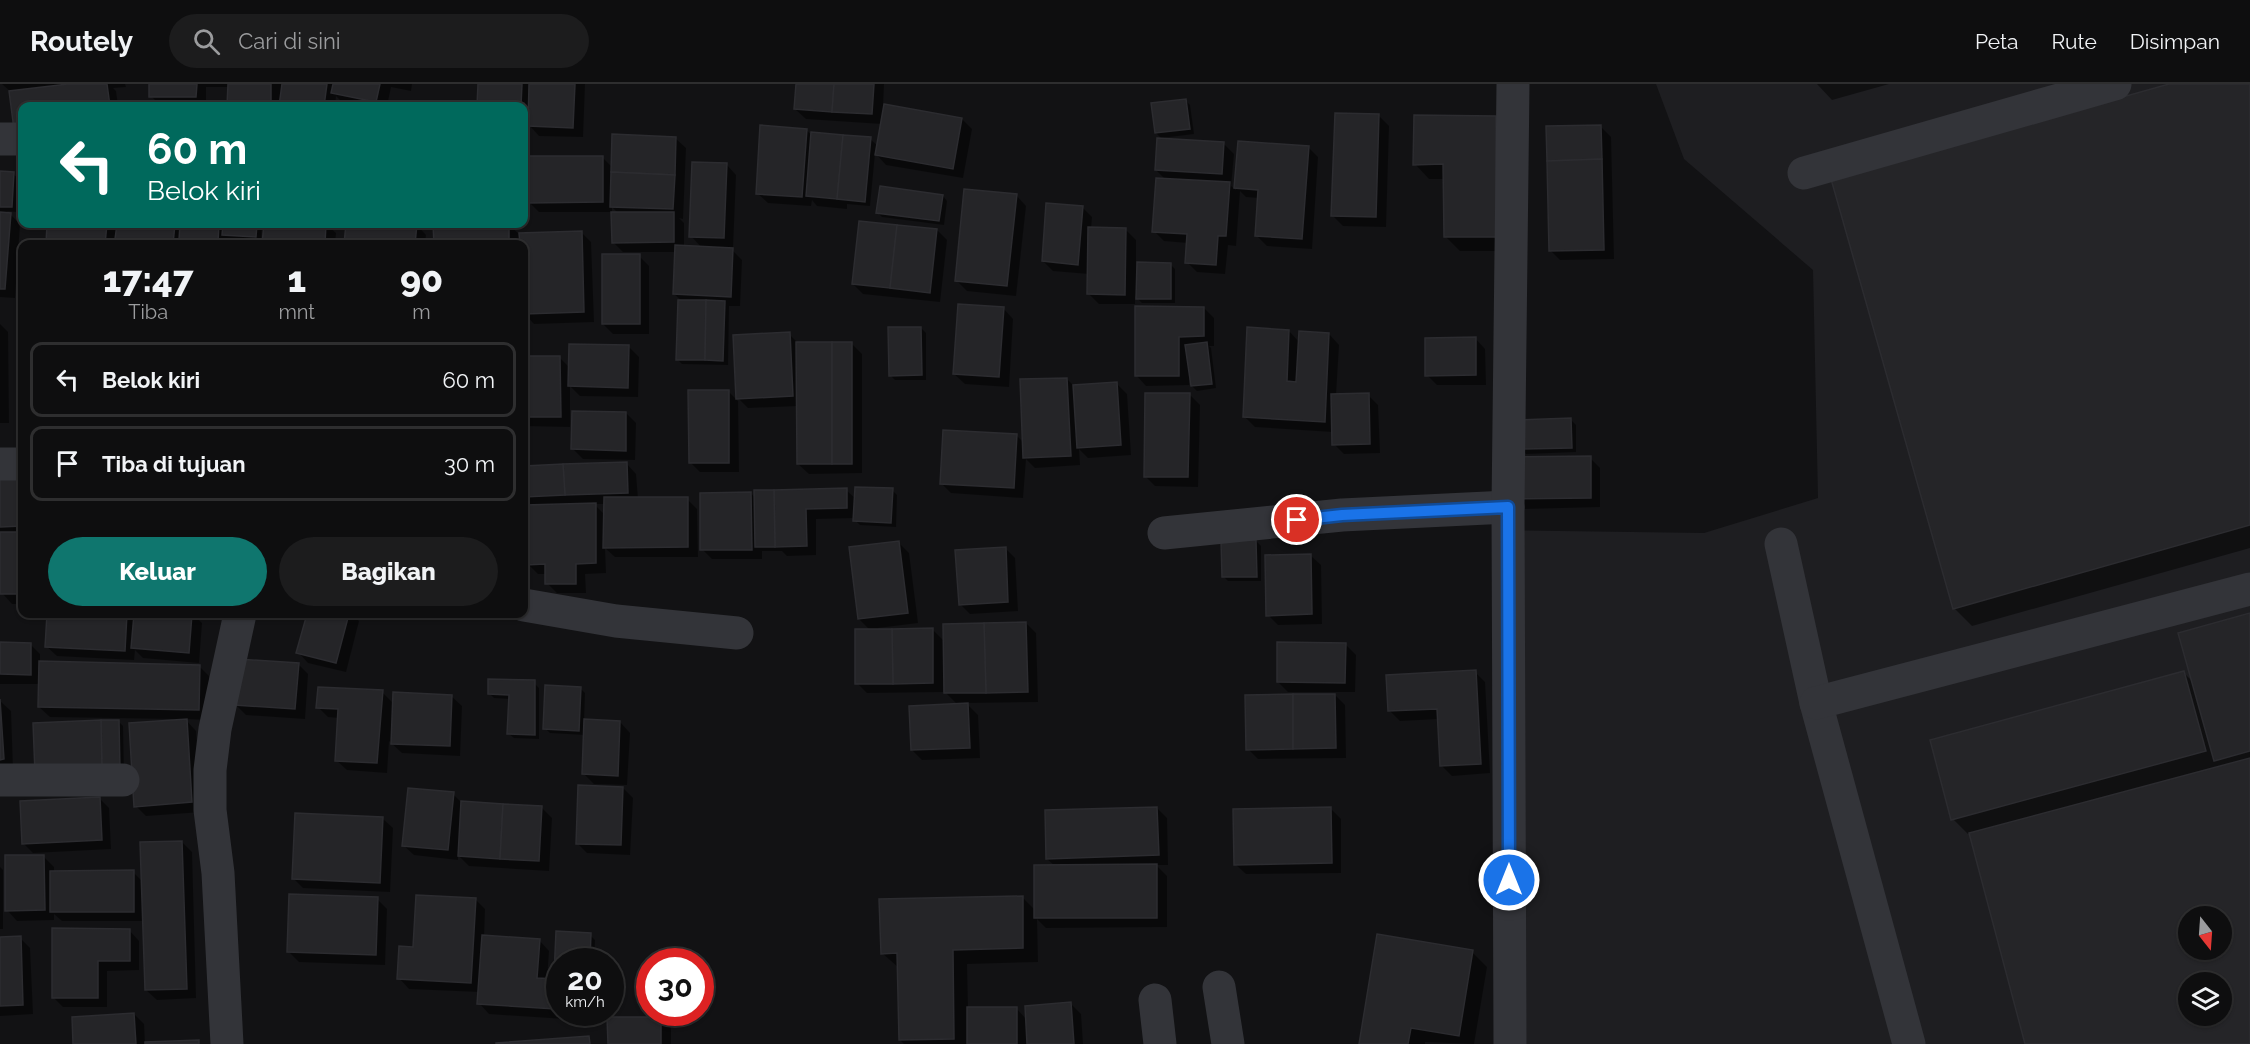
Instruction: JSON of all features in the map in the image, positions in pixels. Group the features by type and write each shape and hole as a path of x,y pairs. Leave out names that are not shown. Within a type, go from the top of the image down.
{"street":[{"path":"1510,1044 1508,507 1513,84"},
{"path":"1804,173 2115,84"},
{"path":"0,139 18,139"},
{"path":"0,464 18,464"},
{"path":"1164,533 1342,515 1508,507"},
{"path":"1781,544 1816,703 1909,1044"},
{"path":"1816,703 2250,589"},
{"path":"528,606 616,621 737,633"},
{"path":"226,1044 218,873 210,810 210,770 215,729 239,618"},
{"path":"0,780 123,780"},
{"path":"1219,987 1228,1044"},
{"path":"1155,1000 1160,1044"}],"shaded area":[{"path":"1656,84 2250,84 2250,1044 1517,1044 1494,530 1704,533 1818,498 1813,270 1684,159"}],"building":[{"path":"68,84 107,84 109,102 18,102 18,137 15,137 9,91"},
{"path":"149,84 197,84 196,97 149,97"},
{"path":"228,84 271,84 271,102 227,102"},
{"path":"282,84 327,84 325,102 280,102"},
{"path":"333,84 380,84 376,102 331,93"},
{"path":"478,84 522,84 521,102 477,102"},
{"path":"529,84 575,84 573,128 528,126"},
{"path":"796,84 834,84 832,112 794,109"},
{"path":"834,84 874,84 872,114 832,112"},
{"path":"2169,84 2250,84 2250,525 1953,609 1831,179"},
{"path":"1186,99 1190,129 1155,133 1151,103"},
{"path":"884,104 962,118 953,169 875,155"},
{"path":"1335,113 1379,114 1376,217 1331,216"},
{"path":"1414,115 1496,116 1496,237 1444,237 1443,164 1413,165"},
{"path":"760,125 807,129 802,197 756,194"},
{"path":"1601,125 1602,159 1547,161 1546,126"},
{"path":"811,132 843,135 837,199 806,196"},
{"path":"612,134 676,137 675,175 611,172"},
{"path":"843,135 871,137 865,202 837,199"},
{"path":"1157,138 1224,142 1222,174 1155,170"},
{"path":"1238,141 1309,146 1302,239 1255,236 1258,190 1234,188"},
{"path":"528,156 603,156 603,202 528,203"},
{"path":"1602,159 1604,250 1549,251 1547,161"},
{"path":"692,162 727,163 724,238 689,237"},
{"path":"0,171 14,172 12,207 0,207"},
{"path":"611,172 675,175 673,209 610,207"},
{"path":"1156,178 1230,182 1226,236 1218,236 1216,265 1185,263 1187,234 1152,232"},
{"path":"880,186 943,195 939,221 876,213"},
{"path":"964,189 1017,194 1007,286 955,281"},
{"path":"1046,203 1083,206 1078,265 1042,261"},
{"path":"0,212 11,213 5,289 0,289"},
{"path":"611,212 674,212 674,242 612,243"},
{"path":"859,221 897,225 890,288 852,284"},
{"path":"897,225 937,229 930,293 890,288"},
{"path":"1088,227 1126,228 1125,295 1087,294"},
{"path":"47,228 107,228 105,240 46,240"},
{"path":"116,228 175,228 173,240 115,239"},
{"path":"180,228 219,228 218,240 179,240"},
{"path":"223,228 257,228 256,237 222,235"},
{"path":"264,228 326,228 325,240 262,240"},
{"path":"346,228 417,228 415,240 344,240"},
{"path":"433,228 509,228 509,240 434,240"},
{"path":"582,231 584,312 528,314 528,240 520,240 519,233"},
{"path":"675,245 733,248 731,297 673,294"},
{"path":"602,254 640,254 640,324 602,324"},
{"path":"1137,262 1171,263 1171,299 1136,299"},
{"path":"678,300 706,300 705,360 676,360"},
{"path":"706,300 725,301 723,361 705,360"},
{"path":"958,304 1004,307 999,377 953,374"},
{"path":"1135,306 1204,307 1204,336 1179,337 1179,376 1135,376"},
{"path":"888,327 921,327 922,375 889,376"},
{"path":"1247,327 1289,330 1287,381 1296,382 1299,331 1329,333 1325,422 1243,417"},
{"path":"790,332 793,396 736,399 733,335"},
{"path":"1476,337 1476,375 1425,376 1425,338"},
{"path":"796,342 832,342 832,464 797,464"},
{"path":"832,342 852,342 852,464 832,464"},
{"path":"1207,342 1212,384 1191,386 1185,345"},
{"path":"569,344 629,345 628,388 568,386"},
{"path":"528,356 560,356 561,417 528,417"},
{"path":"1067,378 1071,456 1023,458 1020,379"},
{"path":"1117,382 1121,445 1077,448 1073,385"},
{"path":"688,390 729,390 729,463 689,463"},
{"path":"1145,393 1190,393 1188,477 1144,477"},
{"path":"1369,393 1370,444 1332,445 1331,394"},
{"path":"572,411 626,412 626,451 571,449"},
{"path":"1571,418 1572,448 1520,449 1519,420"},
{"path":"943,430 1017,434 1014,488 940,484"},
{"path":"1591,456 1591,498 1513,499 1512,457"},
{"path":"627,462 628,493 565,495 563,464"},
{"path":"563,464 565,495 528,497 528,466"},
{"path":"18,471 18,526 0,527 0,473"},
{"path":"855,487 893,488 891,523 853,521"},
{"path":"847,488 847,508 806,509 807,546 775,547 774,490"},
{"path":"754,490 774,490 775,547 755,547"},
{"path":"751,492 752,550 700,550 700,493"},
{"path":"604,497 688,497 688,547 603,548"},
{"path":"596,503 596,563 576,564 576,584 545,584 545,564 528,565 528,505"},
{"path":"0,532 18,532 18,594 0,594"},
{"path":"1221,540 1256,540 1257,577 1222,577"},
{"path":"899,541 908,613 858,619 849,547"},
{"path":"1006,547 1008,602 959,605 955,550"},
{"path":"1311,554 1312,614 1266,616 1265,555"},
{"path":"2250,613 2250,751 2214,761 2178,633"},
{"path":"47,618 127,618 125,651 45,647"},
{"path":"134,618 192,618 189,653 131,648"},
{"path":"306,618 348,618 336,663 296,653"},
{"path":"1026,622 1028,692 986,693 984,623"},
{"path":"984,623 986,693 944,693 943,624"},
{"path":"933,628 933,683 893,684 892,629"},
{"path":"855,629 892,629 893,684 855,684"},
{"path":"0,642 31,643 31,675 0,674"},
{"path":"1277,642 1346,643 1345,683 1277,682"},
{"path":"237,659 299,663 295,709 234,705"},
{"path":"39,661 200,665 199,710 38,707"},
{"path":"1476,670 1481,764 1440,766 1437,709 1388,711 1386,675"},
{"path":"2184,671 2206,751 1951,820 1930,740"},
{"path":"488,679 535,680 535,735 507,734 509,695 488,694"},
{"path":"545,685 581,687 579,731 543,729"},
{"path":"318,687 383,690 377,763 335,761 338,709 316,708"},
{"path":"393,692 452,695 450,746 391,744"},
{"path":"1293,694 1293,749 1246,750 1245,695"},
{"path":"1293,694 1335,694 1336,748 1293,749"},
{"path":"0,699 4,759 0,760"},
{"path":"968,703 970,748 911,750 909,706"},
{"path":"187,719 192,802 134,807 129,723"},
{"path":"584,719 620,721 618,776 582,774"},
{"path":"101,720 119,720 120,770 102,771"},
{"path":"101,720 102,771 35,773 33,723"},
{"path":"2250,758 2250,1044 2025,1044 1969,833"},
{"path":"578,785 623,787 621,845 576,844"},
{"path":"408,788 454,792 448,850 402,846"},
{"path":"100,797 102,840 22,844 20,801"},
{"path":"461,801 503,804 500,859 458,856"},
{"path":"503,804 542,806 539,861 500,859"},
{"path":"1157,807 1159,855 1046,859 1045,810"},
{"path":"1331,807 1332,863 1234,865 1233,809"},
{"path":"295,813 383,817 380,883 292,879"},
{"path":"182,841 187,989 145,990 140,842"},
{"path":"5,855 44,855 45,910 5,911"},
{"path":"1157,864 1157,918 1034,918 1034,865"},
{"path":"134,870 134,912 50,912 50,871"},
{"path":"289,894 378,897 376,955 287,952"},
{"path":"416,895 476,898 471,983 397,979 399,946 413,947"},
{"path":"1023,896 1023,948 953,950 954,1039 899,1040 897,953 881,954 879,899"},
{"path":"52,928 130,929 130,961 98,961 98,998 52,998"},
{"path":"556,931 591,933 590,948 555,948"},
{"path":"1377,934 1473,950 1459,1036 1411,1028 1408,1044 1359,1044"},
{"path":"482,935 540,939 537,978 546,978 546,1008 477,1004"},
{"path":"21,936 23,1005 0,1006 0,937"},
{"path":"1071,1002 1074,1044 1027,1044 1025,1006"},
{"path":"967,1007 1017,1007 1017,1044 967,1044"},
{"path":"134,1013 136,1044 73,1044 72,1017"},
{"path":"624,1017 636,1017 636,1026 661,1026 661,1044 608,1044 607,1026 624,1026"},
{"path":"589,1036 590,1044 496,1044 496,1043"},
{"path":"199,1040 199,1044 145,1044 145,1042"}],"route":[{"path":"1297,520 1342,515 1508,507 1509,880"}]}
